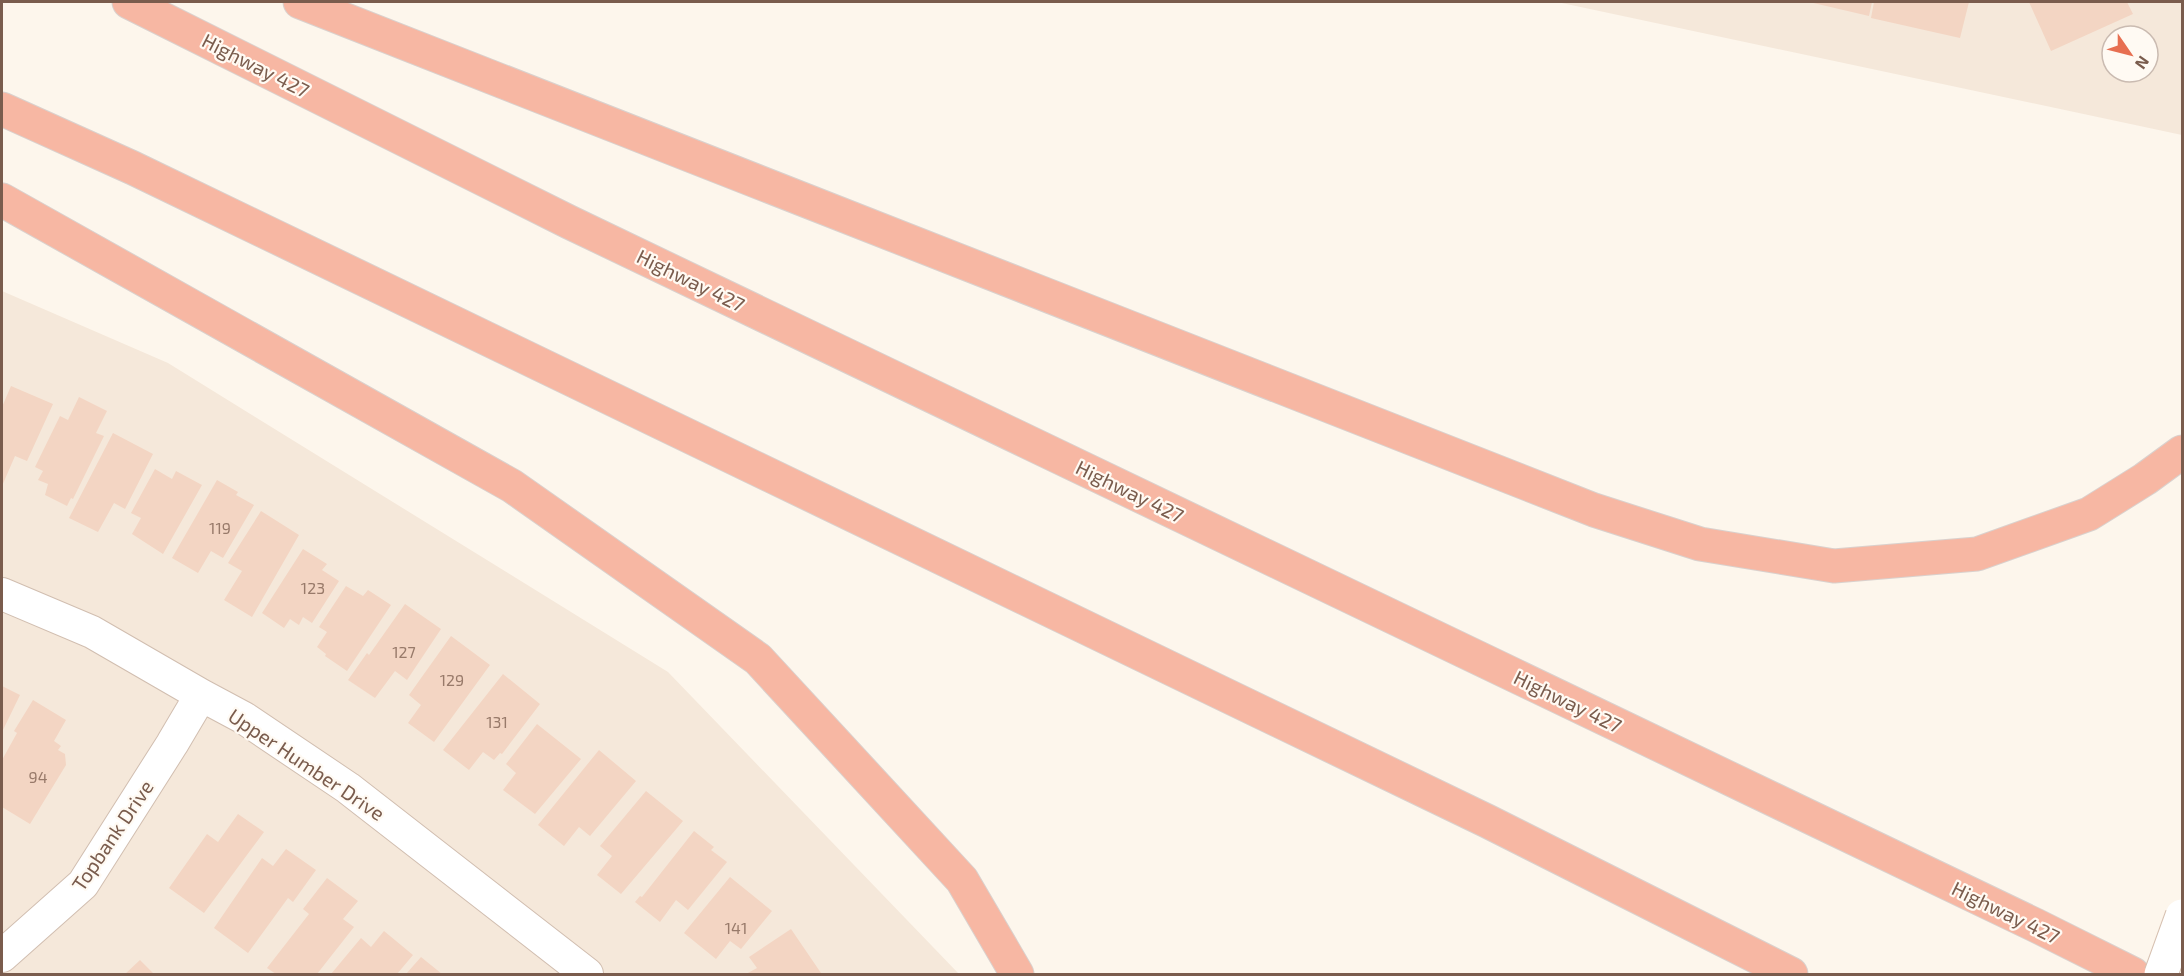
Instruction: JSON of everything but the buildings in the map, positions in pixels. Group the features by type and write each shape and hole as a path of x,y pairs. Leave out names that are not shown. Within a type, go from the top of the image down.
{"highway":[{"name":"Highway 427","path":"129,2 580,227 2035,925 2133,975"},
{"path":"300,2 1594,510 1700,544 1834,566 1977,554 2090,514 2182,452"},
{"path":"2,109 143,173 1476,816 1791,975"},
{"path":"2,200 512,486 758,658 962,880 1017,975"},
{"path":"2035,925 2182,968"}],"main road":[{"path":"2161,975 2182,916"}],"street":[{"name":"Upper Humber Drive","path":"2,594 92,632 244,718 348,788 587,975"},
{"name":"Topbank Drive","path":"2,956 84,884 201,695"}],"shaded area":[{"path":"1557,2 2182,2 2182,135"},
{"path":"2,291 168,363 668,672 959,974 2,974"}]}
